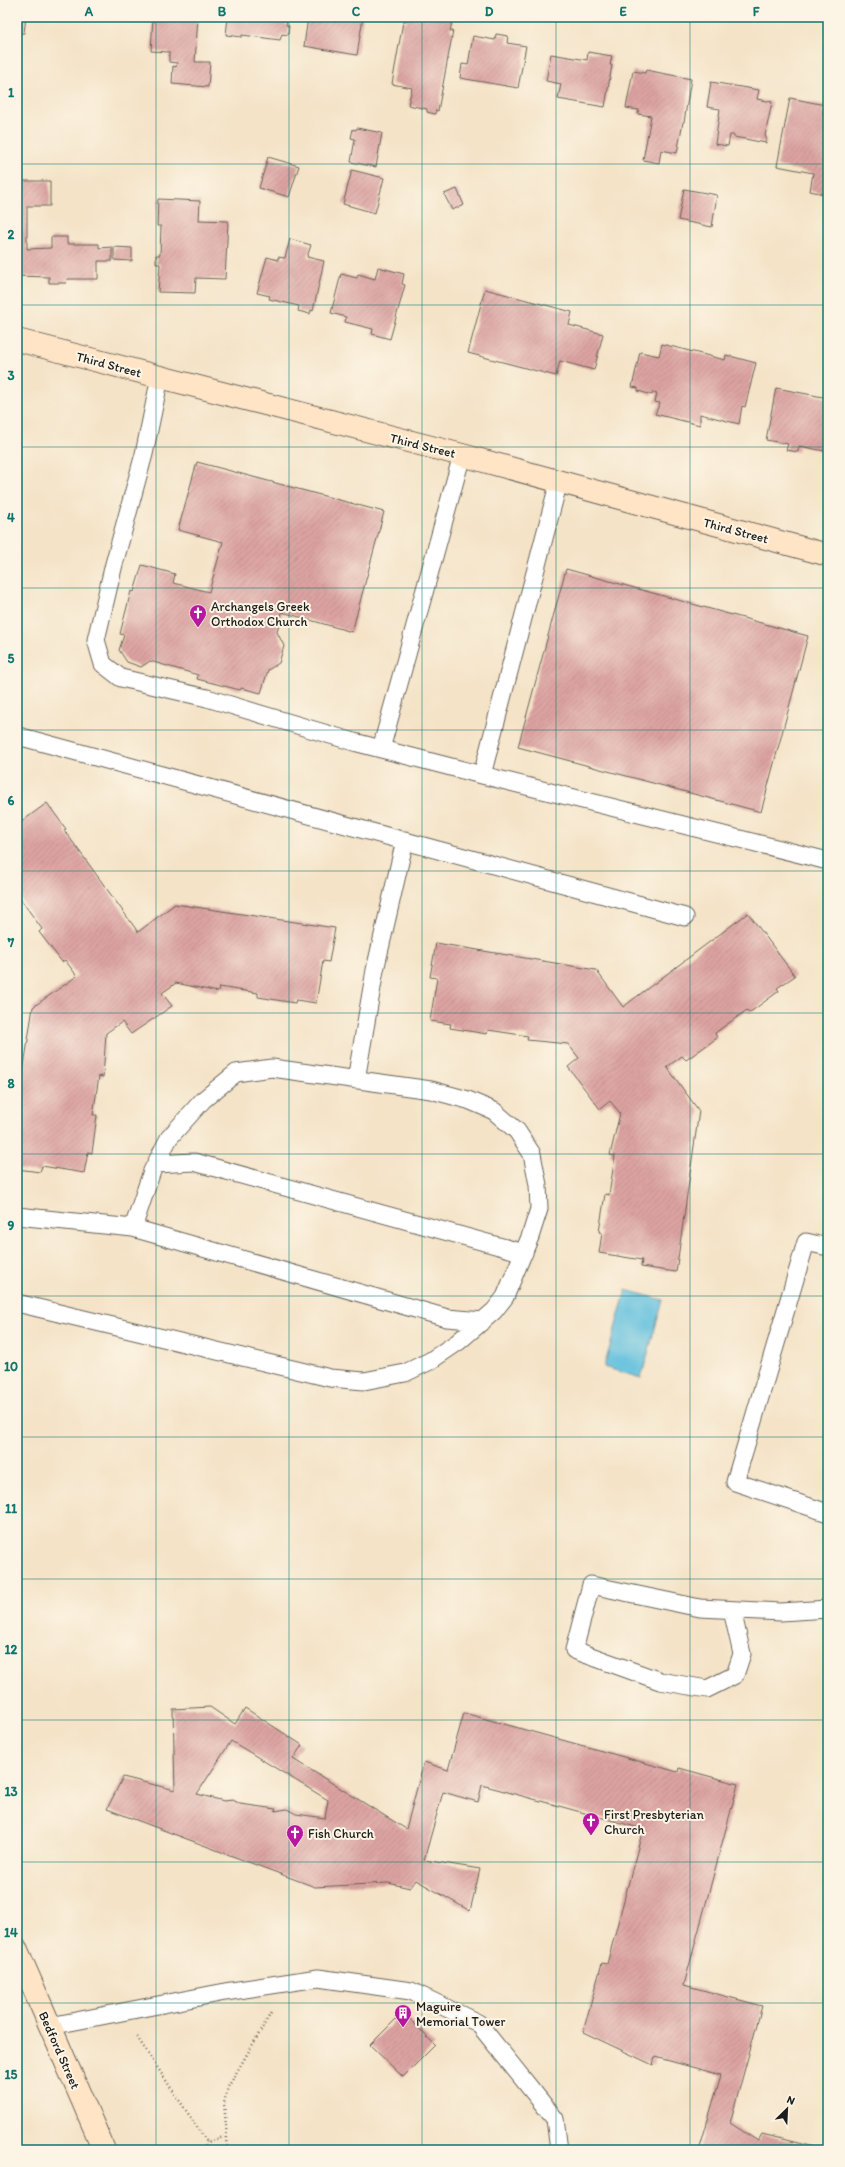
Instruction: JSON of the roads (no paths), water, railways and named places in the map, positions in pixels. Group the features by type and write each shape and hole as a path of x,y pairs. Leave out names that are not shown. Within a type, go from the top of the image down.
{"street":[{"name":"Third Street","path":"17,340 462,455 828,555"},
{"name":"Bedford Street","path":"17,1950 104,2150"}],"lane":[{"path":"160,377 144,454 114,564 96,640 103,664 121,678 207,698 381,750 828,861"},
{"path":"381,750 462,455"},
{"path":"482,775 559,481"},
{"path":"18,736 685,917"},
{"path":"356,1080 375,970 405,840"},
{"path":"17,1303 330,1378 364,1381 405,1372 430,1361 458,1342 494,1311 505,1297 524,1253 539,1209 538,1185 532,1154 517,1132 494,1111 468,1100 430,1090 272,1068 236,1073 202,1100 169,1138 156,1164 133,1228"},
{"path":"156,1164 194,1162 524,1253"},
{"path":"17,1216 133,1228 447,1318 483,1321"},
{"path":"828,1247 806,1242 735,1482 828,1513"},
{"path":"732,1610 742,1654 735,1675 707,1689 660,1681 574,1650 591,1584 700,1608 781,1612 828,1608"},
{"path":"50,2026 225,1992 318,1978 410,1990 478,2022 555,2119 559,2150"}],"water":[{"path":"626,1290 663,1300 641,1378 604,1367"}],"place":[{"name":"Archangels Greek Orthodox Church","path":"198,628"},
{"name":"First Presbyterian Church","path":"591,1836"},
{"name":"Fish Church","path":"295,1848"},
{"name":"Maguire Memorial Tower","path":"403,2028"}]}
